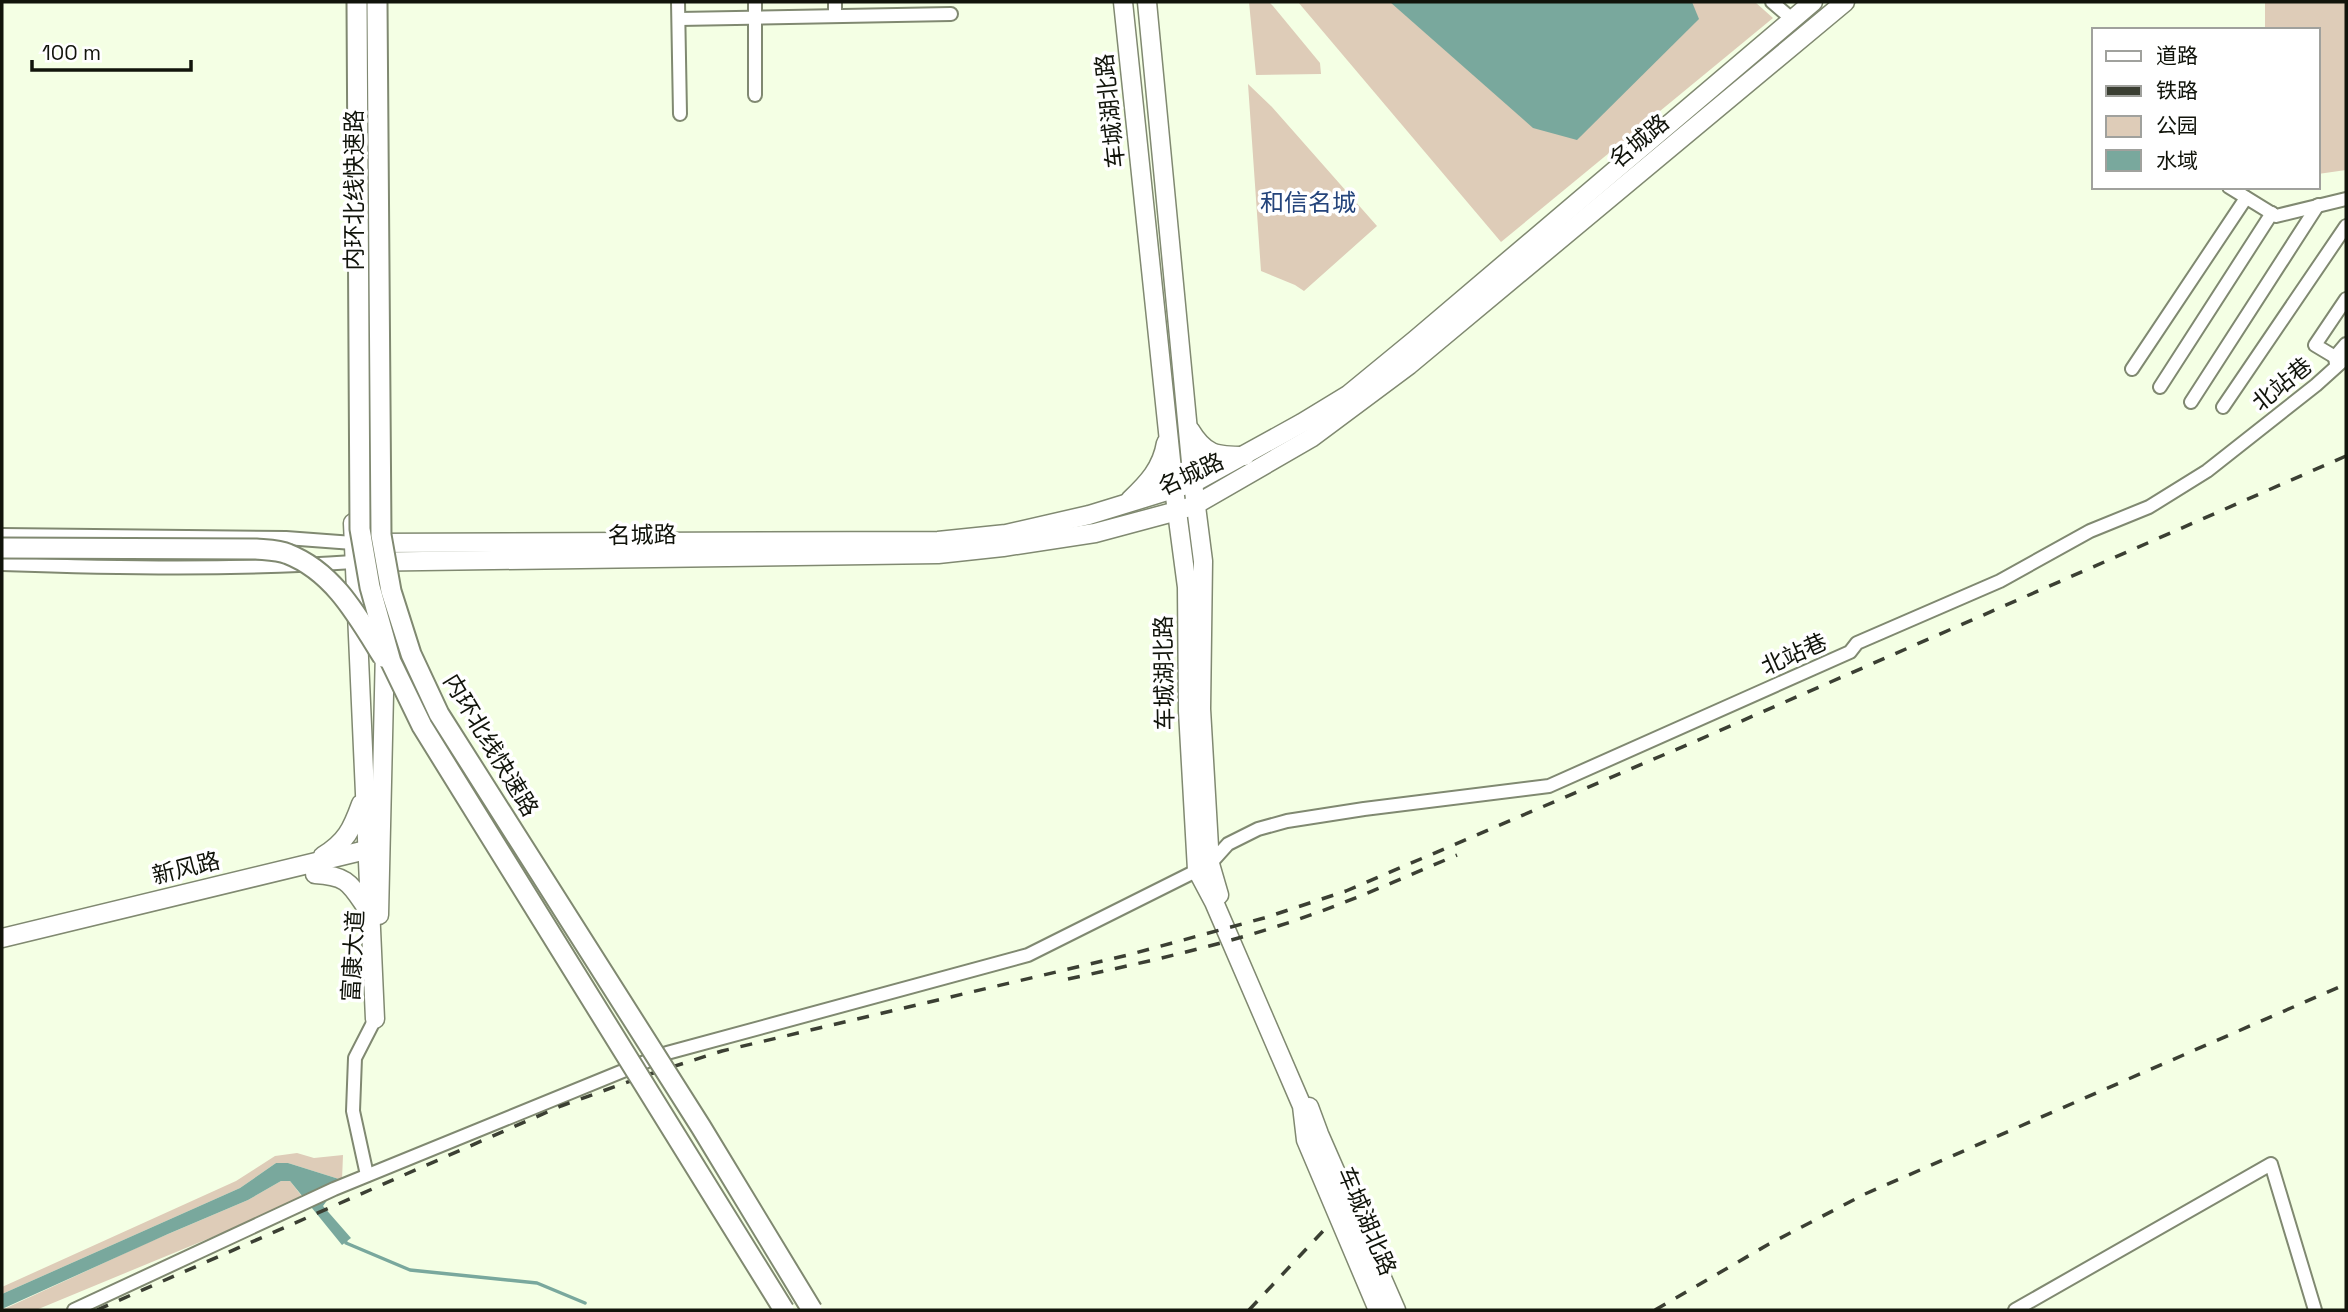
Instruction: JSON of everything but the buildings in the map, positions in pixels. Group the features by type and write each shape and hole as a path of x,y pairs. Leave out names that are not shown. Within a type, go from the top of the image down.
{"highway":[{"name":"内环北线快速路","path":"357,2 360,529 370,587 391,662 430,738 784,1310"},
{"name":"内环北线快速路","path":"377,2 381,535 391,591 411,654 439,714 701,1127 812,1310"},
{"path":"2,548 256,549 286,553 311,565 331,581 408,696"}],"main road":[{"name":"车城湖北路","path":"1123,2 1174,489 1187,587 1188,711 1203,867 1214,902 1302,1106 1306,1140 1378,1310"},
{"name":"车城湖北路","path":"1147,2 1195,505 1203,561 1203,867 1221,898 1396,1310"},
{"name":"名城路","path":"353,543 938,541 1006,534 1089,515 1193,483 1245,456 1348,395 1813,2"},
{"name":"名城路","path":"353,562 938,554 1072,536 1195,505 1311,438 1409,365 1844,2"},
{"path":"1187,424 1201,447 1225,456 1245,456"},
{"path":"1125,505 1151,480 1164,457 1168,429"},
{"name":"富康大道","path":"353,456 353,562 363,798 374,855 375,1019"},
{"name":"富康大道","path":"375,1019 369,912 387,562 386,457"},
{"path":"1201,709 1208,700 1208,523 1212,504 1222,489"},
{"path":"1136,522 1155,521 1170,530 1181,545"},
{"path":"313,868 338,847 352,828 363,798"},
{"name":"新风路","path":"2,938 374,855"},
{"path":"313,868 348,882 369,912"},
{"name":"新风路","path":"2,951 313,868"}],"street":[{"path":"678,2 680,114"},
{"path":"755,2 755,95"},
{"path":"835,2 835,16"},
{"path":"1772,2 1792,19"},
{"path":"679,19 951,14"},
{"path":"2232,189 2276,216 2346,199"},
{"path":"2132,369 2246,198"},
{"path":"2191,402 2318,205"},
{"path":"2160,387 2272,213"},
{"path":"2223,407 2346,226"},
{"path":"2339,360 2315,345 2346,299"},
{"name":"北站巷","path":"74,1310 367,1175 667,1053 1028,955 1203,867 1228,844 1258,829 1287,821 1364,809 1549,786 1850,652 1857,643 2000,581 2090,531 2149,507 2207,471 2339,360 2346,344"},
{"path":"2,535 286,538 353,543"},
{"path":"2,564 87,567 274,566 353,562"},
{"path":"367,1175 353,1111 353,1097 355,1058 375,1019"},
{"path":"2015,1310 2271,1164 2315,1310"}],"green space":[{"path":"1249,2 1269,2 1273,6 1320,63 1321,74 1256,75"},
{"path":"1298,2 1755,2 1773,18 1501,242"},
{"path":"2265,2 2346,2 2346,170 2320,174 2320,28 2265,28"},
{"path":"1248,84 1272,107 1377,226 1304,291 1261,271"},
{"path":"297,1153 314,1158 343,1155 342,1180 288,1163 276,1163 240,1188 2,1294 2,1287 236,1181 275,1156"},
{"path":"281,1181 290,1181 304,1199 36,1310 2,1310 248,1200"}],"water":[{"path":"1390,2 1692,2 1699,19 1577,140 1533,128"},
{"path":"276,1163 288,1163 342,1180 323,1206 351,1238 342,1245 290,1181 281,1181 248,1200 2,1309 2,1294 240,1188"}],"waterway":[{"path":"345,1239 346,1243 410,1270 537,1283 585,1303"}],"railway":[{"path":"97,1310 561,1106 650,1074 722,1051 1128,955 1264,918 1346,891 2346,456"},
{"path":"1068,979 1145,962 1272,928 1343,903 1457,855"},
{"path":"1655,1310 1769,1244 1865,1194 2346,984"},
{"path":"1249,1310 1324,1230"}],"district":[{"name":"和信名城","path":"1308,202"}]}
